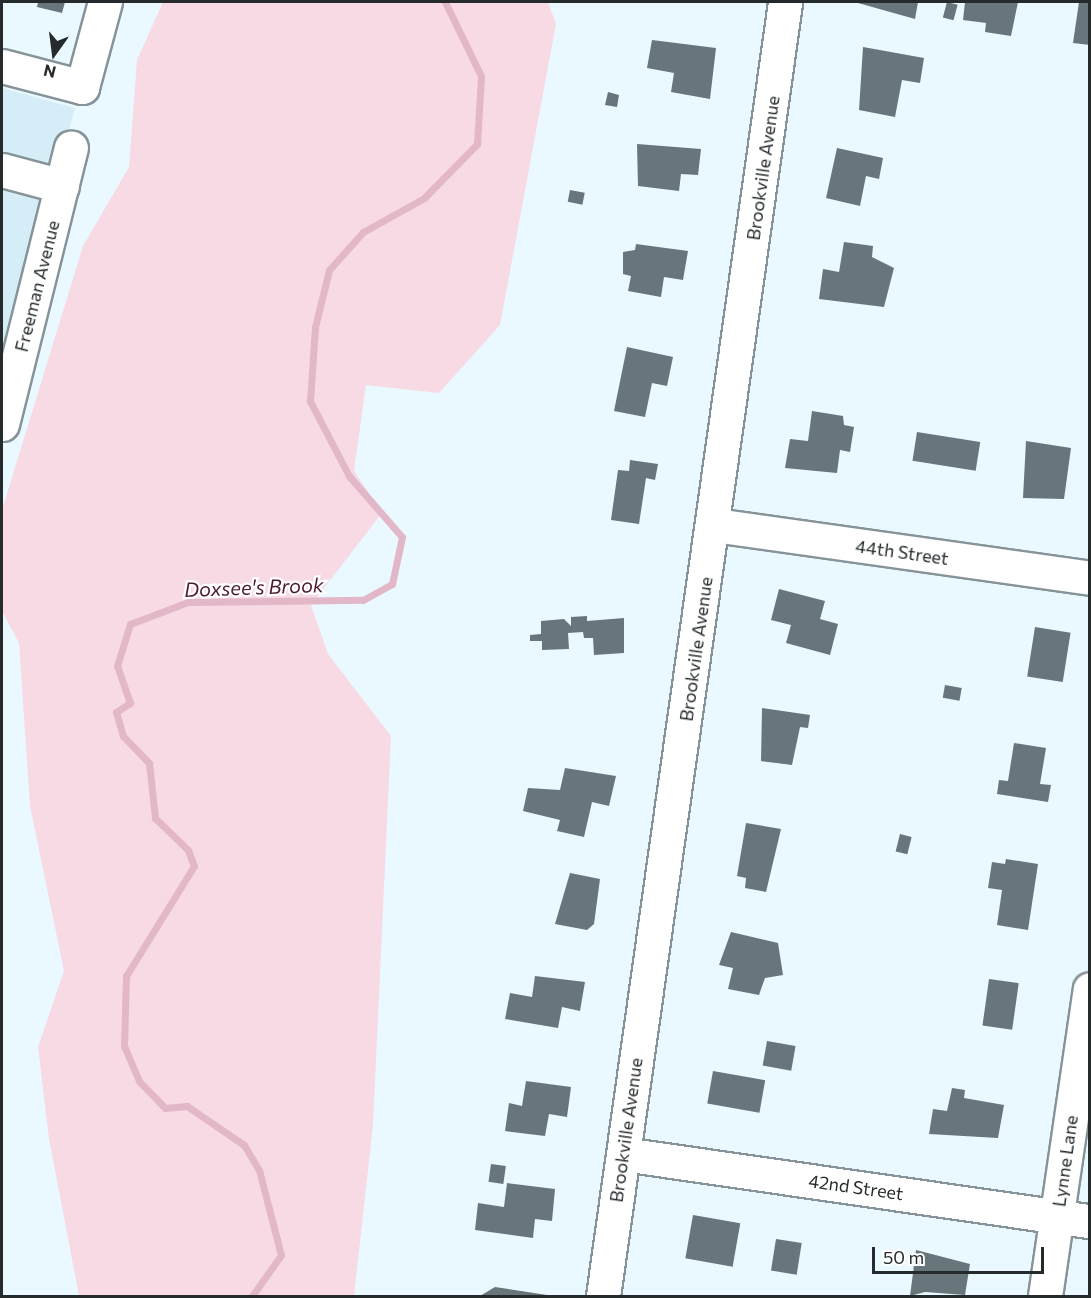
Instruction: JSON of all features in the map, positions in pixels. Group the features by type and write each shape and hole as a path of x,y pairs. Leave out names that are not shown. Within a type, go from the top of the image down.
{"street":[{"path":"2,66 82,87 105,2"},
{"name":"Brookville Avenue","path":"603,1296 714,525 785,2"},
{"name":"Freeman Avenue","path":"2,424 71,147"},
{"path":"2,170 62,186"},
{"name":"44th Street","path":"714,525 1089,578"},
{"name":"Lynne Lane","path":"1045,1296 1089,989"},
{"name":"42nd Street","path":"623,1154 1089,1221"}],"shaded area":[{"path":"163,2 548,2 556,24 500,325 439,393 366,385 354,471 382,513 311,605 328,654 391,736 373,1125 354,1296 79,1296 49,1139 38,1047 64,971 30,806 19,643 2,611 2,510 83,246 129,167 137,60"},
{"path":"2,88 75,108 2,378"}],"building":[{"path":"38,2 65,2 62,13 37,7"},
{"path":"859,2 918,2 915,19 858,3"},
{"path":"947,2 958,5 953,20 943,17"},
{"path":"965,2 1018,2 1011,36 985,32 986,23 963,20"},
{"path":"1079,2 1090,2 1090,45 1073,43"},
{"path":"652,40 716,48 710,99 671,92 674,73 647,68"},
{"path":"863,47 924,58 920,83 902,80 895,117 859,110"},
{"path":"608,92 619,95 617,107 605,105"},
{"path":"637,144 701,149 698,175 681,174 679,191 638,186"},
{"path":"837,148 883,158 879,179 866,176 860,206 826,198"},
{"path":"570,190 585,193 582,205 568,202"},
{"path":"844,242 873,246 872,257 894,268 884,307 819,299 823,269 839,272"},
{"path":"636,244 688,251 683,280 664,277 661,297 628,291 631,276 623,274 623,252 635,250"},
{"path":"627,347 673,357 667,386 652,383 645,417 614,411"},
{"path":"812,411 843,416 844,425 854,427 850,452 840,450 837,473 785,468 790,439 808,441"},
{"path":"917,432 980,442 976,471 912,461"},
{"path":"1026,441 1071,448 1064,499 1023,498"},
{"path":"630,460 658,464 655,480 646,478 639,524 611,520 618,470 629,471"},
{"path":"779,589 825,601 820,619 838,624 830,655 786,643 791,625 771,620"},
{"path":"587,616 587,621 624,618 624,653 594,655 593,638 584,638 583,632 568,633 569,649 542,650 542,641 530,641 530,635 541,634 541,621 564,619 571,626 571,617"},
{"path":"1035,627 1071,633 1063,682 1027,676"},
{"path":"945,685 962,688 959,701 943,698"},
{"path":"762,708 810,715 808,728 800,727 792,765 761,761"},
{"path":"1014,743 1046,748 1040,784 1051,785 1048,802 997,794 999,780 1008,781"},
{"path":"565,768 616,776 609,806 592,802 584,837 557,831 560,820 523,811 528,788 560,790"},
{"path":"746,823 781,829 766,892 745,888 746,878 737,876"},
{"path":"900,834 912,837 907,854 896,851"},
{"path":"1006,859 1038,864 1028,930 997,925 1002,890 988,888 992,862 1005,864"},
{"path":"570,873 600,879 594,924 587,930 555,924"},
{"path":"731,932 778,943 783,975 765,978 759,995 728,989 733,968 719,965"},
{"path":"535,976 585,982 580,1011 562,1007 558,1028 505,1019 510,993 532,997"},
{"path":"989,979 1019,983 1012,1030 982,1026"},
{"path":"767,1041 796,1046 791,1071 763,1066"},
{"path":"713,1071 765,1080 759,1113 707,1103"},
{"path":"526,1081 571,1087 567,1117 549,1114 545,1136 505,1131 509,1103 522,1106"},
{"path":"952,1088 965,1090 964,1098 1004,1105 998,1138 929,1134 933,1109 947,1111"},
{"path":"491,1164 506,1166 503,1184 488,1182"},
{"path":"507,1183 555,1189 552,1221 535,1219 533,1238 475,1230 478,1203 504,1207"},
{"path":"693,1215 740,1223 733,1267 685,1258"},
{"path":"776,1239 802,1243 797,1275 771,1271"},
{"path":"916,1250 970,1264 965,1295 925,1292 910,1296"},
{"path":"495,1287 547,1295 547,1296 480,1296"}],"waterway":[{"name":"Doxsee's Brook","path":"252,1296 281,1255 259,1170 244,1145 187,1106 165,1108 139,1081 124,1046 126,976 194,866 188,850 155,818 149,763 123,736 116,712 130,703 117,666 130,624 188,602 363,600 392,584 402,537 349,476 310,401 315,327 329,270 363,232 424,198 477,144 481,76 445,2"}]}
